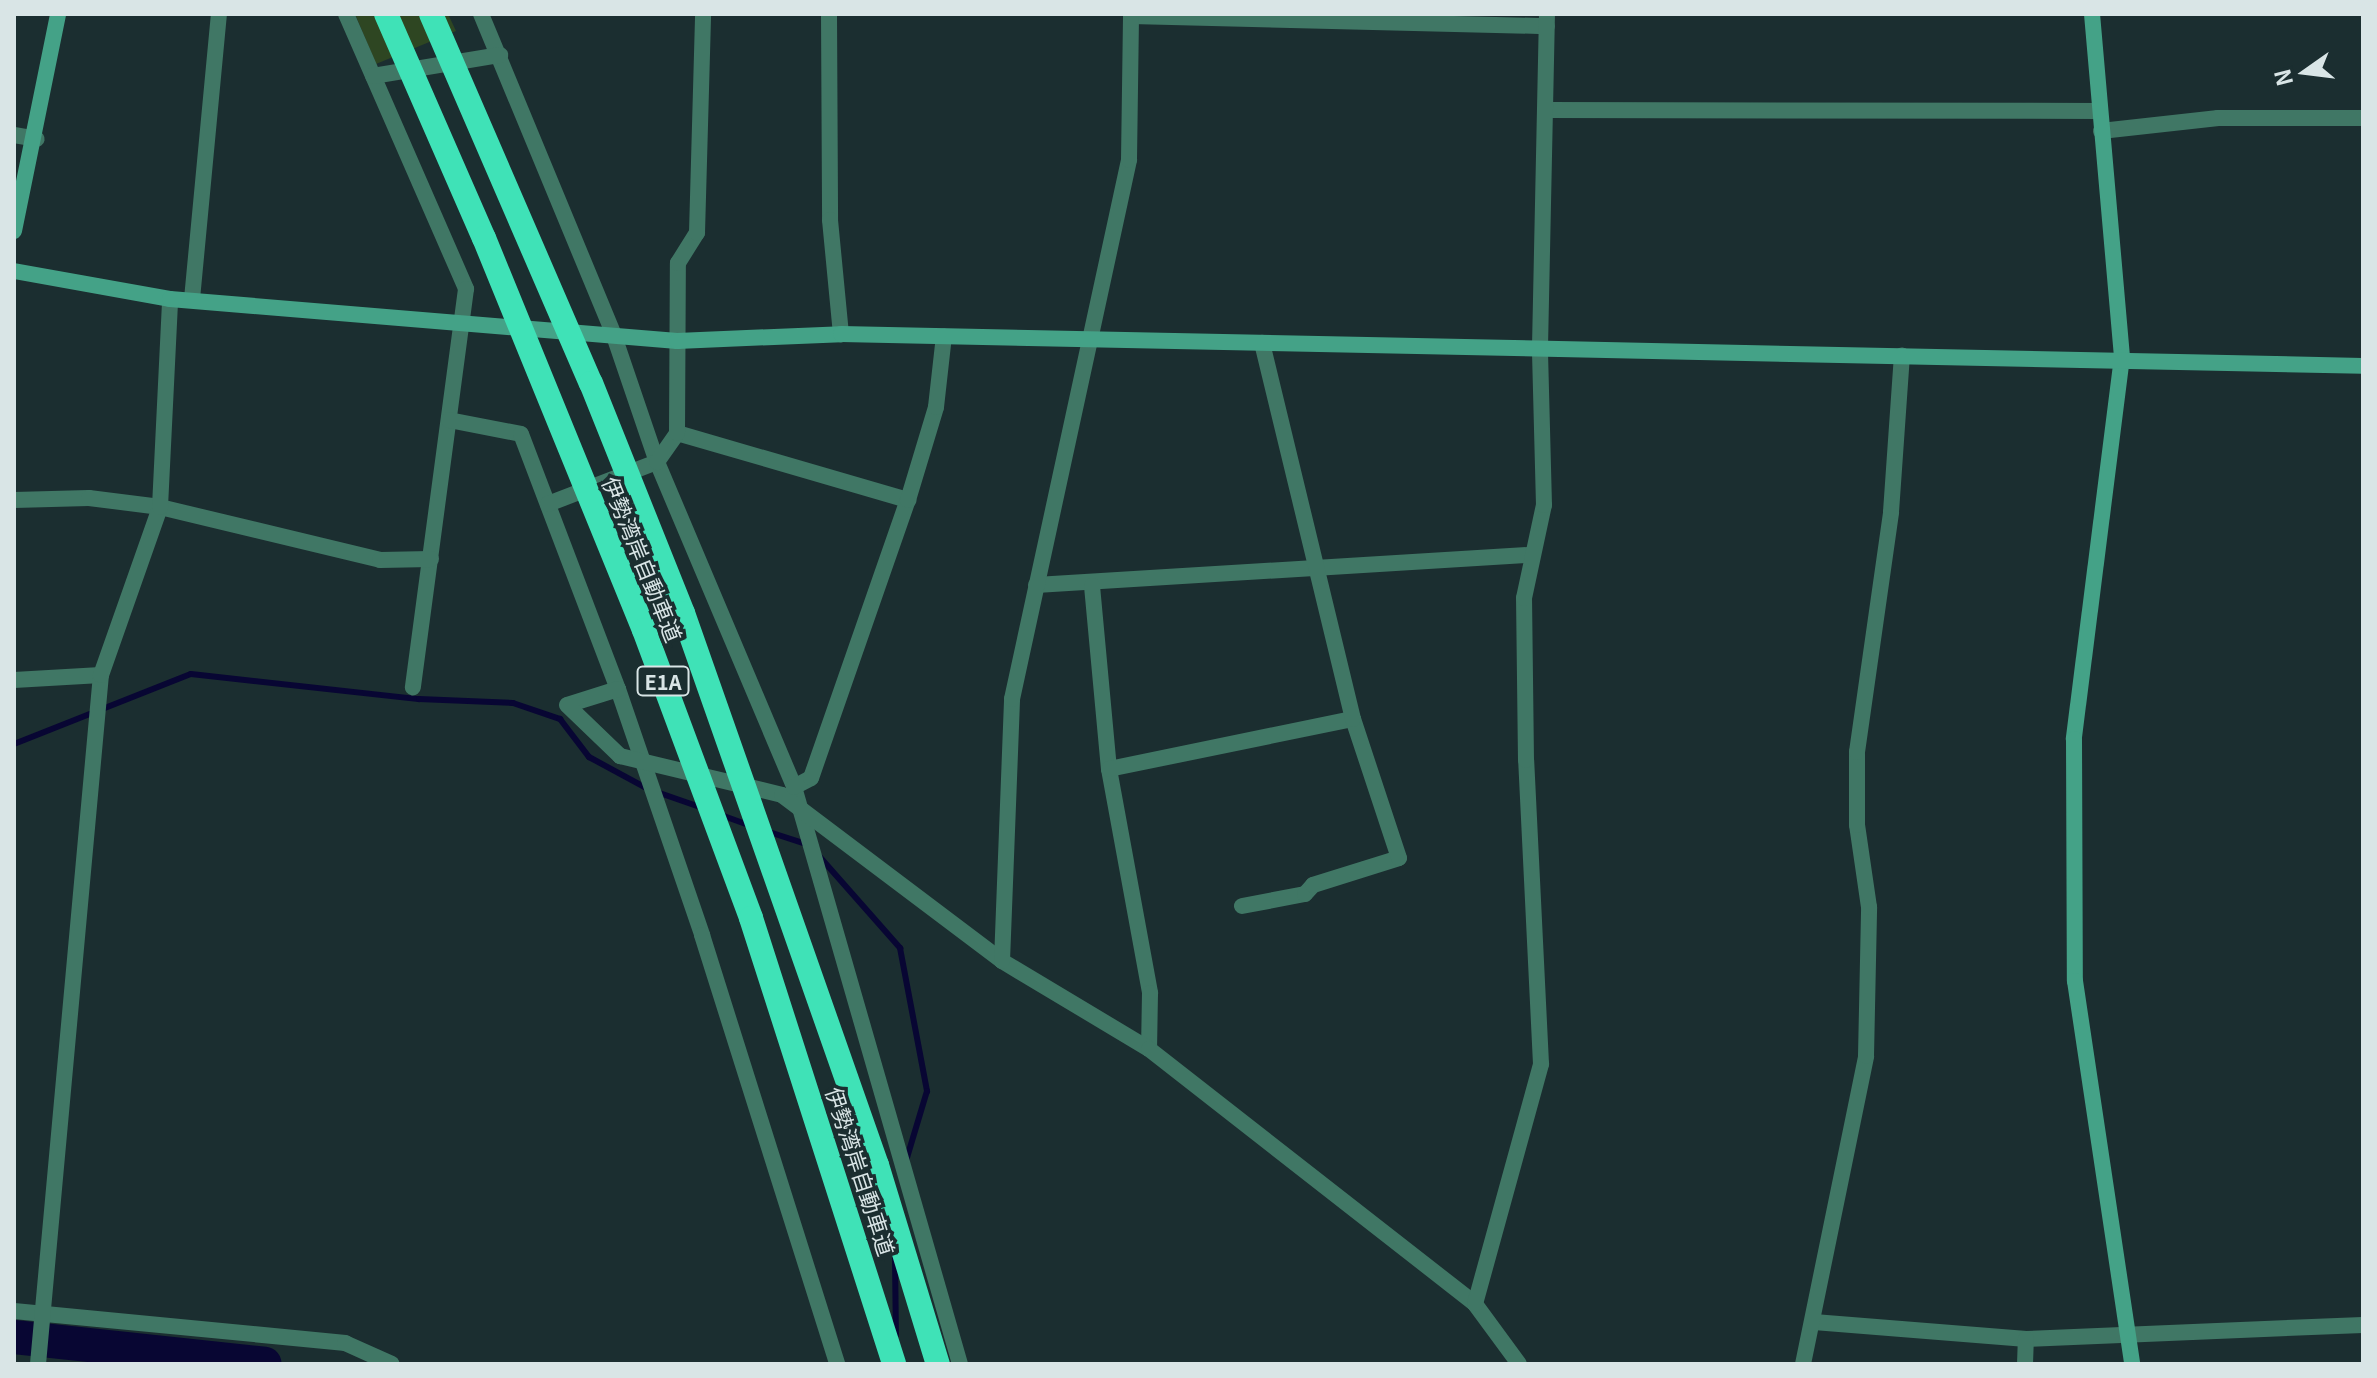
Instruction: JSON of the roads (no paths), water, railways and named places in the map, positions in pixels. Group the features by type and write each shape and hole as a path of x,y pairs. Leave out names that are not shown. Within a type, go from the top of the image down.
{"highway":[{"name":"伊勢湾岸自動車道","path":"386,14 484,238 644,630 751,918 894,1364"},
{"name":"伊勢湾岸自動車道","path":"431,14 591,383 683,613 877,1165 938,1364"}],"street":[{"path":"14,231 37,139 58,14"},
{"path":"192,299 219,14"},
{"path":"346,14 466,289 413,687"},
{"path":"481,14 613,333 657,462 794,787 960,1364"},
{"path":"548,504 657,462 677,433 678,263 697,233 703,14"},
{"path":"829,14 830,220 841,334"},
{"path":"2092,14 2122,357 2074,739 2075,981 2125,1336 2132,1364"},
{"path":"1002,961 1012,699 1087,340 1129,160 1131,15 1547,20 1540,347 1544,505 1524,598 1526,760 1541,1064 1475,1304"},
{"path":"373,76 500,55"},
{"path":"1546,110 2099,111"},
{"path":"2101,131 2218,118 2363,118"},
{"path":"14,135 37,139"},
{"path":"14,271 170,299 613,333 677,341 841,334 2122,357 2363,366"},
{"path":"38,1362 101,675 160,507 170,299"},
{"path":"794,787 811,778 908,500 936,407 944,336"},
{"path":"1242,906 1305,894 1313,885 1399,858 1353,719 1262,343"},
{"path":"1803,1364 1866,1056 1869,907 1857,825 1857,752 1891,512 1902,355"},
{"path":"449,420 521,434 618,689 702,935 837,1364"},
{"path":"677,433 908,500"},
{"path":"14,500 89,498 160,507 380,560 431,559"},
{"path":"1036,585 1092,586 1532,555"},
{"path":"1092,586 1109,769 1150,993 1149,1049"},
{"path":"14,680 101,675"},
{"path":"618,689 567,705 620,756 782,795 804,816 1002,961 1149,1049 1475,1304 1519,1364"},
{"path":"1109,769 1353,719"},
{"path":"14,1311 42,1318 345,1343 392,1364"},
{"path":"1814,1322 2026,1339 2363,1325"},
{"path":"2025,1364 2026,1339"}],"waterway":[{"path":"14,744 191,674 419,699 513,703 560,719 589,757 648,789 703,808"},
{"path":"721,815 752,826"},
{"path":"766,831 809,845"},
{"path":"819,856 900,948 927,1091 906,1161"},
{"path":"895,1258 896,1335"},
{"path":"14,1337 265,1364"}]}
